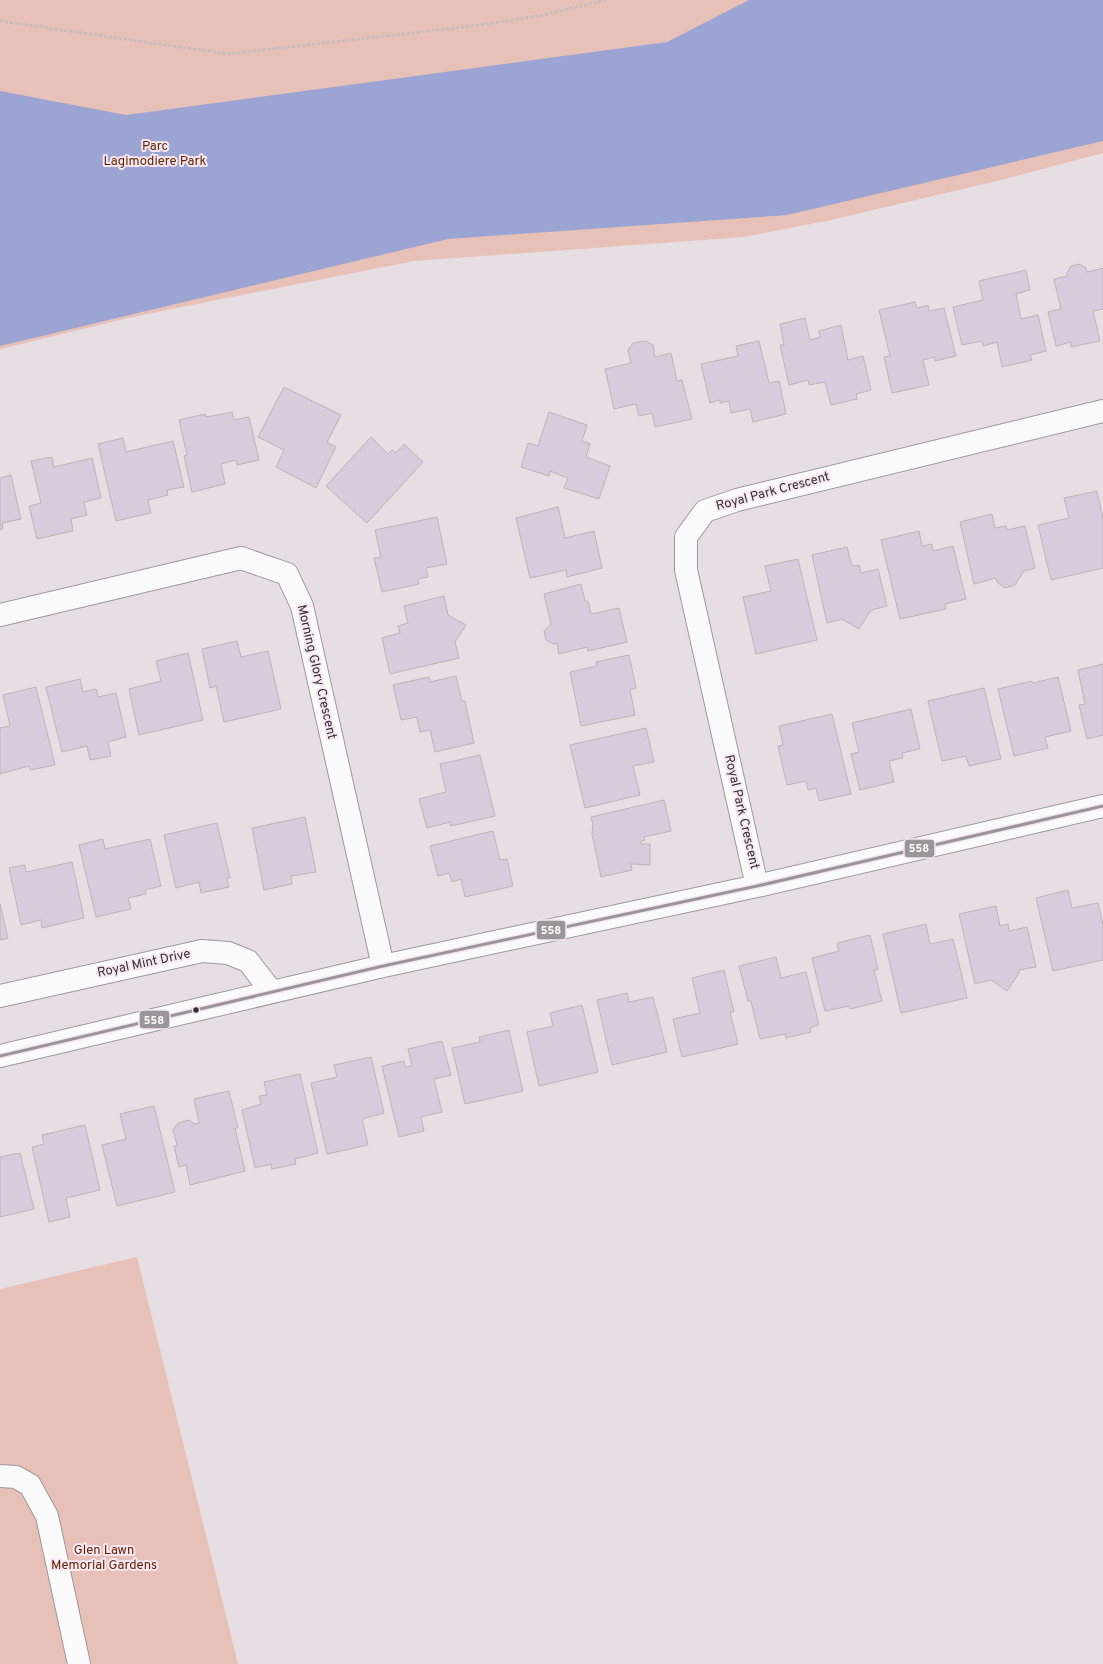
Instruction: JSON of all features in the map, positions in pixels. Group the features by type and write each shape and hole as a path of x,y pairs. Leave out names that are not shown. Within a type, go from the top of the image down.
{"street":[{"name":"Royal Park Crescent","path":"757,886 686,570 686,537 705,511 737,500 1103,411"},
{"name":"Morning Glory Crescent","path":"0,615 241,558 287,574 302,606 383,966"},
{"path":"0,1056 383,966 757,886 1103,806"},
{"name":"Royal Mint Drive","path":"0,996 202,951 228,953 248,960 272,992"},
{"path":"0,1476 16,1477 30,1485 47,1516 79,1664"}],"path":[{"path":"0,21 228,54 481,25 543,15 606,0"}],"green space":[{"name":"Parc Lagimodiere Park","path":"0,0 1103,0 1103,153 1001,180 831,220 744,237 414,261 137,316 0,349"},
{"name":"Glen Lawn Memorial Gardens","path":"137,1257 238,1664 0,1664 0,1289"}],"water":[{"name":"Parc Lagimodiere Park","path":"749,0 1103,0 1103,141 787,215 448,239 0,346 0,91 126,115 667,42"}],"building":[{"path":"1080,264 1086,268 1087,272 1103,268 1103,309 1093,311 1100,341 1071,347 1071,342 1056,346 1048,312 1061,309 1054,279 1067,276 1071,266"},
{"path":"1026,270 1030,290 1016,294 1021,319 1038,315 1046,351 1030,355 1032,360 1002,367 997,342 983,346 982,341 962,345 953,307 983,300 979,281"},
{"path":"915,302 917,308 928,305 929,311 944,308 956,356 935,361 935,357 923,360 929,385 892,393 884,357 890,356 879,310"},
{"path":"805,318 810,340 820,337 819,331 841,325 848,360 863,356 871,390 856,394 857,399 831,405 825,382 809,385 808,380 789,385 780,345 784,345 780,324"},
{"path":"646,341 653,345 655,357 671,353 677,381 682,380 692,419 655,427 652,413 639,416 636,404 614,409 605,369 631,363 628,350 633,343"},
{"path":"759,341 769,383 779,381 786,414 753,422 750,409 731,413 729,401 720,403 720,400 710,403 701,364 738,356 736,346"},
{"path":"284,387 341,415 327,442 336,447 316,488 276,467 284,450 258,437"},
{"path":"232,412 234,420 249,417 259,460 237,465 236,460 221,464 225,484 192,492 184,456 187,455 179,420 205,414 206,417"},
{"path":"549,412 587,425 582,441 590,444 586,457 610,466 599,499 564,488 568,478 550,471 549,476 521,467 528,443 538,446"},
{"path":"371,437 388,454 392,450 396,453 404,444 423,462 367,523 326,486"},
{"path":"123,438 126,452 173,441 184,487 167,490 168,495 148,500 151,513 116,521 98,444"},
{"path":"52,457 54,467 92,458 101,498 84,502 87,515 71,519 73,531 37,539 29,506 41,503 31,461"},
{"path":"11,475 21,519 2,523 3,529 0,530 0,478"},
{"path":"1097,491 1103,518 1103,568 1051,580 1038,525 1069,518 1064,498"},
{"path":"558,507 565,538 594,531 602,568 567,577 566,570 530,578 516,518"},
{"path":"992,514 995,528 1006,526 1007,530 1025,526 1035,568 1024,571 1015,585 1005,588 997,582 996,578 974,584 960,522"},
{"path":"437,517 447,564 426,568 428,577 418,579 419,584 382,592 374,558 381,557 375,530"},
{"path":"919,531 922,546 932,544 933,551 953,546 966,599 945,604 946,609 900,619 881,540"},
{"path":"847,547 852,566 859,565 861,573 878,569 887,606 871,610 859,629 842,619 827,623 812,555"},
{"path":"798,559 817,640 756,654 743,597 771,591 765,566"},
{"path":"581,584 585,601 588,601 591,614 619,608 627,642 588,651 587,647 559,654 557,643 553,644 546,640 544,631 551,624 544,594"},
{"path":"444,596 448,615 466,625 455,642 459,658 390,674 382,638 400,633 398,626 408,623 404,606"},
{"path":"237,641 241,657 268,651 281,709 224,722 216,686 210,688 202,649"},
{"path":"188,653 203,720 139,735 129,689 161,681 156,661"},
{"path":"629,655 636,688 630,690 635,715 581,726 570,672 597,666 596,662"},
{"path":"1103,664 1103,735 1087,739 1079,705 1085,704 1078,670"},
{"path":"456,676 462,701 465,701 474,743 435,752 430,730 420,732 417,717 401,720 393,685 429,677 430,682"},
{"path":"1058,677 1071,731 1045,737 1048,748 1014,756 998,689"},
{"path":"80,679 83,692 96,689 98,697 116,693 126,737 108,742 111,756 90,760 87,746 62,752 46,687"},
{"path":"36,687 55,765 30,770 29,766 0,774 0,728 10,726 3,695"},
{"path":"984,688 1001,759 969,766 966,756 942,761 928,701"},
{"path":"911,709 920,749 902,753 903,758 889,761 894,782 860,790 851,754 859,752 852,723"},
{"path":"832,714 851,794 819,801 816,788 808,790 806,781 787,785 778,746 783,745 779,726"},
{"path":"646,728 654,762 633,766 640,795 585,808 570,745"},
{"path":"480,755 495,816 451,826 450,822 427,828 419,799 446,792 440,764"},
{"path":"664,800 671,831 644,837 645,840 641,841 641,844 650,844 650,865 631,864 632,870 601,877 592,834 593,825 591,817"},
{"path":"305,817 316,872 291,876 292,884 264,890 252,828"},
{"path":"217,823 230,878 227,878 229,887 201,893 199,882 176,888 164,835"},
{"path":"493,831 500,860 507,859 513,886 465,897 461,879 452,882 449,873 438,876 430,846"},
{"path":"103,839 105,849 150,839 161,886 145,890 146,894 128,898 131,909 96,917 79,845"},
{"path":"72,862 84,918 42,928 41,920 21,925 9,868 25,865 26,872"},
{"path":"1068,890 1072,908 1098,903 1103,925 1103,960 1053,971 1036,898"},
{"path":"0,904 8,938 0,940"},
{"path":"996,906 1000,926 1008,924 1009,931 1027,927 1036,967 1019,970 1019,973 1007,991 991,980 975,984 959,914"},
{"path":"926,924 930,944 953,939 967,998 901,1013 883,934"},
{"path":"870,935 878,969 874,970 882,1001 850,1009 849,1006 825,1011 812,958 839,951 837,943"},
{"path":"776,957 781,978 806,972 819,1025 810,1028 811,1032 786,1038 785,1034 760,1039 751,1001 748,1001 739,966"},
{"path":"724,970 734,1012 730,1012 738,1044 682,1057 673,1019 700,1013 692,978"},
{"path":"627,993 629,1002 653,997 667,1052 612,1065 597,1000"},
{"path":"582,1005 598,1072 539,1086 527,1032 553,1026 550,1013"},
{"path":"509,1030 523,1091 465,1104 452,1048 480,1042 479,1037"},
{"path":"442,1041 451,1075 434,1079 442,1112 421,1117 424,1131 399,1137 382,1066 404,1061 405,1067 412,1066 408,1049"},
{"path":"371,1057 384,1113 362,1119 368,1145 327,1154 311,1083 337,1077 334,1065"},
{"path":"300,1074 318,1153 295,1159 296,1164 272,1169 271,1164 255,1168 242,1110 261,1104 259,1096 267,1095 264,1082"},
{"path":"229,1091 238,1128 235,1128 245,1171 190,1185 186,1165 179,1167 174,1146 177,1145 173,1130 178,1123 189,1120 195,1124 199,1123 194,1099"},
{"path":"154,1106 175,1192 117,1206 102,1145 126,1139 120,1114"},
{"path":"85,1125 100,1190 66,1198 70,1217 49,1222 32,1147 44,1144 42,1135"},
{"path":"20,1153 34,1209 0,1217 0,1157"}],"transit line":[{"name":"558","path":"0,1056 383,966 757,886 1103,806"}]}
